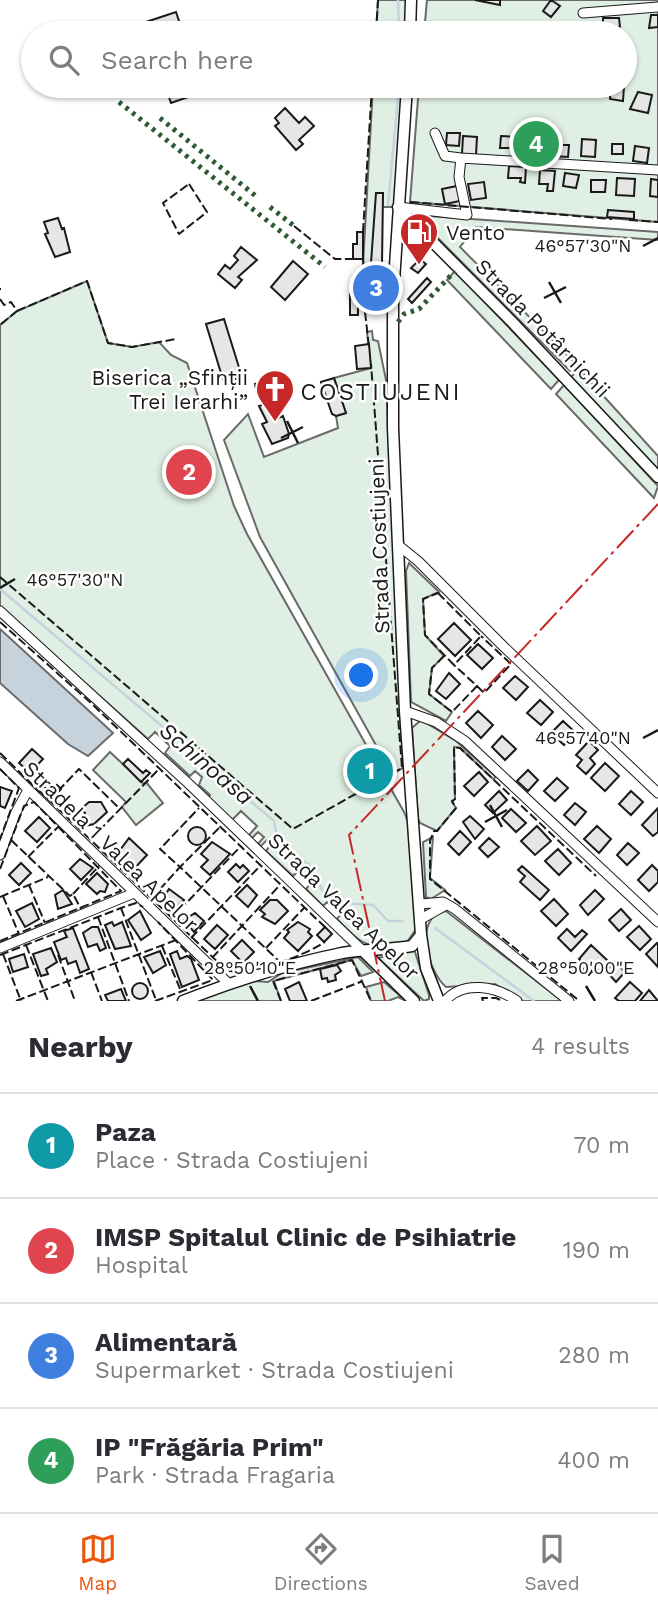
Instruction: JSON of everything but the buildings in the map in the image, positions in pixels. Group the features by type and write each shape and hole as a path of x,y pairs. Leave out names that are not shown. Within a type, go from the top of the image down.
{"street":[{"path":"410,21 411,0"},
{"path":"583,13 658,7"},
{"name":"Strada Costiujeni","path":"406,98 391,333 398,545 405,711 421,904 421,935 424,958 439,1000"},
{"path":"435,133 445,156 658,170"},
{"path":"398,207 467,215 460,177 461,158"},
{"name":"Strada Potârnichii","path":"398,207 514,324 658,477"},
{"path":"398,545 418,561 658,793"},
{"name":"Strada Valea Apelor","path":"0,611 189,784 414,1001"},
{"path":"405,711 436,722 465,741 658,922"},
{"name":"Stradela 1 Valea Apelor","path":"0,762 229,984"},
{"path":"0,855 28,790"},
{"path":"0,948 134,894"},
{"path":"421,904 448,904 569,1001"},
{"path":"421,919 448,904"},
{"path":"412,946 421,935"},
{"path":"183,1001 229,984 331,956 412,946 419,949 424,958"},
{"path":"381,951 377,956 381,968"},
{"path":"439,1000 455,992 484,988 498,989 517,1001"}],"green space":[{"path":"378,0 408,0 407,21 377,21"},
{"path":"427,0 658,0 658,222 410,202 418,98 637,98 637,21 425,21"},
{"path":"372,98 402,98 394,207 382,207 383,193 376,193 382,266 363,265"},
{"path":"415,215 658,232 658,240 476,227 460,247 577,365 570,371"},
{"path":"455,271 559,380 551,389 447,280"},
{"path":"87,281 108,343 132,347 159,342 171,355 187,363 234,506 247,534 408,822 416,929 407,942 374,945 361,941 337,919 341,914 327,902 323,906 306,889 312,882 299,870 293,876 266,851 272,843 267,840 261,846 258,844 264,837 258,832 252,838 249,835 257,826 241,811 232,820 208,798 210,795 199,785 202,777 195,771 190,776 165,753 170,746 155,732 148,739 0,607 0,325 17,311"},
{"path":"372,331 373,340 378,341 386,380 403,768 392,774 260,537 224,440 248,414 264,457 338,428 336,416 346,413 334,378 371,368 367,332"},
{"path":"579,369 658,456 658,470 571,377"},
{"path":"564,385 658,486 654,498 556,394"},
{"path":"409,563 439,592 423,599 425,635 444,656 432,668 429,694 452,712 446,721 411,702 406,571"},
{"path":"421,720 456,741 496,777 493,779 460,748 454,747 455,799 452,802 456,808 437,831 420,823 418,819 412,728"},
{"path":"110,752 144,784 146,782 163,803 136,825 122,807 126,802 93,770"},
{"path":"433,837 430,878 445,890 431,899 426,897 423,842"},
{"path":"446,911 562,1001 523,1001 495,984 446,987 433,969 426,933 429,922"},
{"path":"414,949 429,995 429,999 424,1001 378,958"},
{"path":"358,957 373,972 361,976 352,960 274,981 281,1001 193,1001 253,981 268,982 282,973"},
{"path":"384,982 406,1001 398,997 388,1001 371,1001 366,987"}],"shaded area":[{"path":"0,629 113,733 88,756 68,744 0,683"}],"waterway":[{"path":"398,0 399,21"},
{"path":"388,205 398,98"},
{"name":"Schinoasa","path":"0,589 274,821 279,847 309,864 322,890 344,903 373,905 388,921 403,921"},
{"name":"Schinoasa","path":"435,928 534,1001"}],"hedge":[{"path":"119,102 325,267"},
{"path":"160,118 257,197"},
{"path":"270,207 294,226"},
{"path":"398,322 404,314 419,309 455,271"}],"fence":[{"path":"377,21 378,0"},
{"path":"363,232 371,98"},
{"path":"189,184 207,212 179,234 163,203 189,184"},
{"path":"410,202 612,219"},
{"path":"629,220 658,222"},
{"path":"294,226 335,259 353,259"},
{"path":"363,259 364,272"},
{"path":"17,311 87,281 108,343 132,347 176,339"},
{"path":"0,299 4,305 11,302 17,311 0,325"},
{"path":"365,312 369,347"},
{"path":"0,577 293,829 402,768 371,364"},
{"path":"438,593 481,636 454,665 425,635 423,599 438,593"},
{"path":"0,622 92,704 327,929"},
{"path":"477,686 484,693 511,664 481,636"},
{"path":"444,656 432,668 429,694 452,712 477,686 454,665"},
{"path":"577,999 430,879 430,841 434,831 437,831 456,808 452,801 455,799 454,747 460,748 596,876"},
{"path":"0,753 40,792"},
{"path":"0,769 19,788 0,839"},
{"path":"58,791 79,769 120,809"},
{"path":"90,840 159,769"},
{"path":"48,799 226,970 236,972 263,968 305,953 325,942"},
{"path":"0,869 24,806 34,802 121,891 0,941"},
{"path":"151,899 180,867 160,849 199,808"},
{"path":"28,857 59,826"},
{"path":"219,828 180,867 279,961"},
{"path":"11,840 70,896 73,894 81,909"},
{"path":"171,919 240,847"},
{"path":"73,894 99,866"},
{"path":"191,938 260,866"},
{"path":"0,897 48,877"},
{"path":"29,885 45,923"},
{"path":"212,958 280,885"},
{"path":"3,896 19,934"},
{"path":"0,955 121,908 136,903 143,907"},
{"path":"121,908 156,1000"},
{"path":"266,948 304,908"},
{"path":"98,917 129,1001"},
{"path":"155,1001 213,980 158,922"},
{"path":"16,1001 176,940"},
{"path":"26,945 48,1001"},
{"path":"162,946 181,991"},
{"path":"3,954 21,1001"},
{"path":"58,955 75,1001"},
{"path":"281,1001 273,981 352,960 371,1001"},
{"path":"91,972 102,1001"},
{"path":"311,1001 363,981"},
{"path":"483,1001 482,998 503,1001"}],"power":[{"path":"385,1001 349,835 658,504"}],"place":[{"name":"IP \"Frăgăria Prim\"","path":"536,144"},
{"name":"Vento","path":"419,266"},
{"name":"Alimentară","path":"376,288"},
{"name":"Biserica „Sfinții Trei Ierarhi”","path":"275,423"},
{"name":"IMSP Spitalul Clinic de Psihiatrie","path":"189,472"},
{"name":"Paza","path":"370,771"}],"district":[{"name":"COSTIUJENI","path":"381,392"}]}
